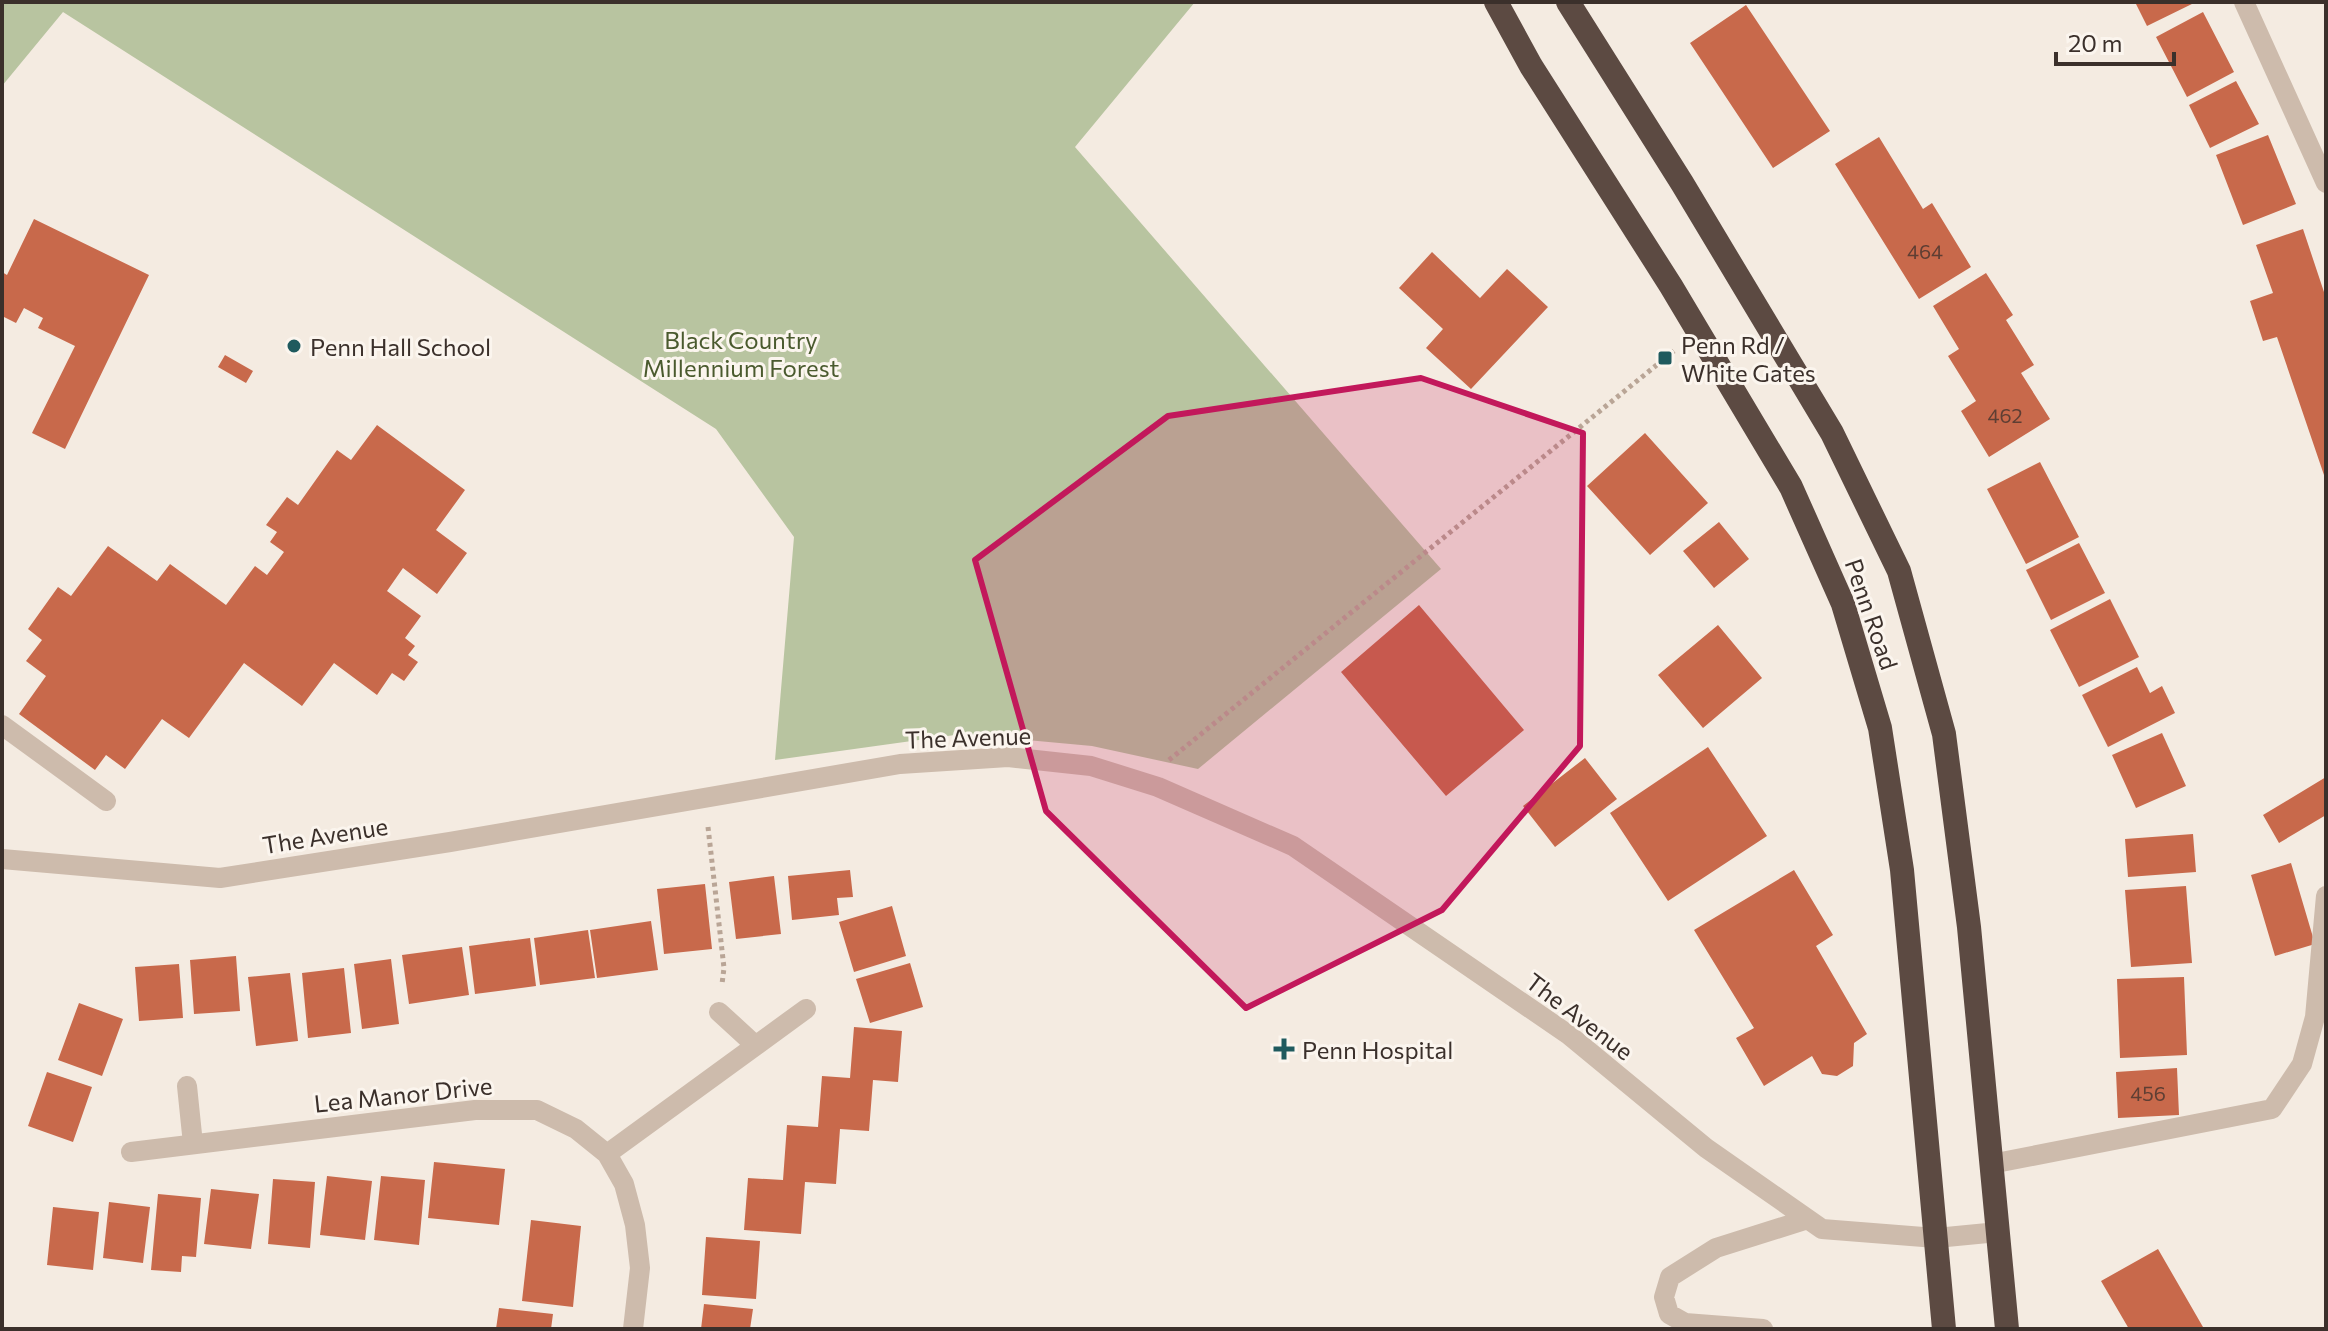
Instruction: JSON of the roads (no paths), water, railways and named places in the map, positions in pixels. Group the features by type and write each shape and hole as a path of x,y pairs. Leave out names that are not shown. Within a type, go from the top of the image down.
{"highway":[{"name":"Penn Road","path":"1496,2 1531,66 1791,487 1843,604 1880,728 1902,870 1944,1329"},
{"name":"Penn Road","path":"1568,2 1682,183 1832,433 1899,571 1944,734 1969,927 2007,1329"}],"street":[{"path":"2244,2 2326,183"},
{"path":"2,725 106,801"},
{"name":"The Avenue","path":"2,859 220,878 450,842 900,764 1008,757 1091,766 1145,783 1293,846 1569,1035 1706,1148 1822,1229 1936,1238 1998,1232"},
{"path":"1991,1164 2272,1109 2302,1064 2315,1017 2326,896"},
{"path":"607,1154 806,1009"},
{"path":"719,1012 755,1045"},
{"path":"187,1086 193,1144"},
{"name":"Lea Manor Drive","path":"131,1152 475,1110 537,1110 576,1129 607,1154 624,1184 635,1225 640,1268 633,1329"},
{"path":"1763,1329 1685,1323 1669,1314 1666,1305 1664,1297 1670,1277 1716,1248 1808,1219"}],"place":[{"name":"Penn Hall School","path":"294,346"},
{"name":"Penn Rd / White Gates","path":"1665,358"},
{"name":"Penn Hospital","path":"1284,1049"}],"park label":[{"name":"Black Country Millennium Forest","path":"741,353"}]}
